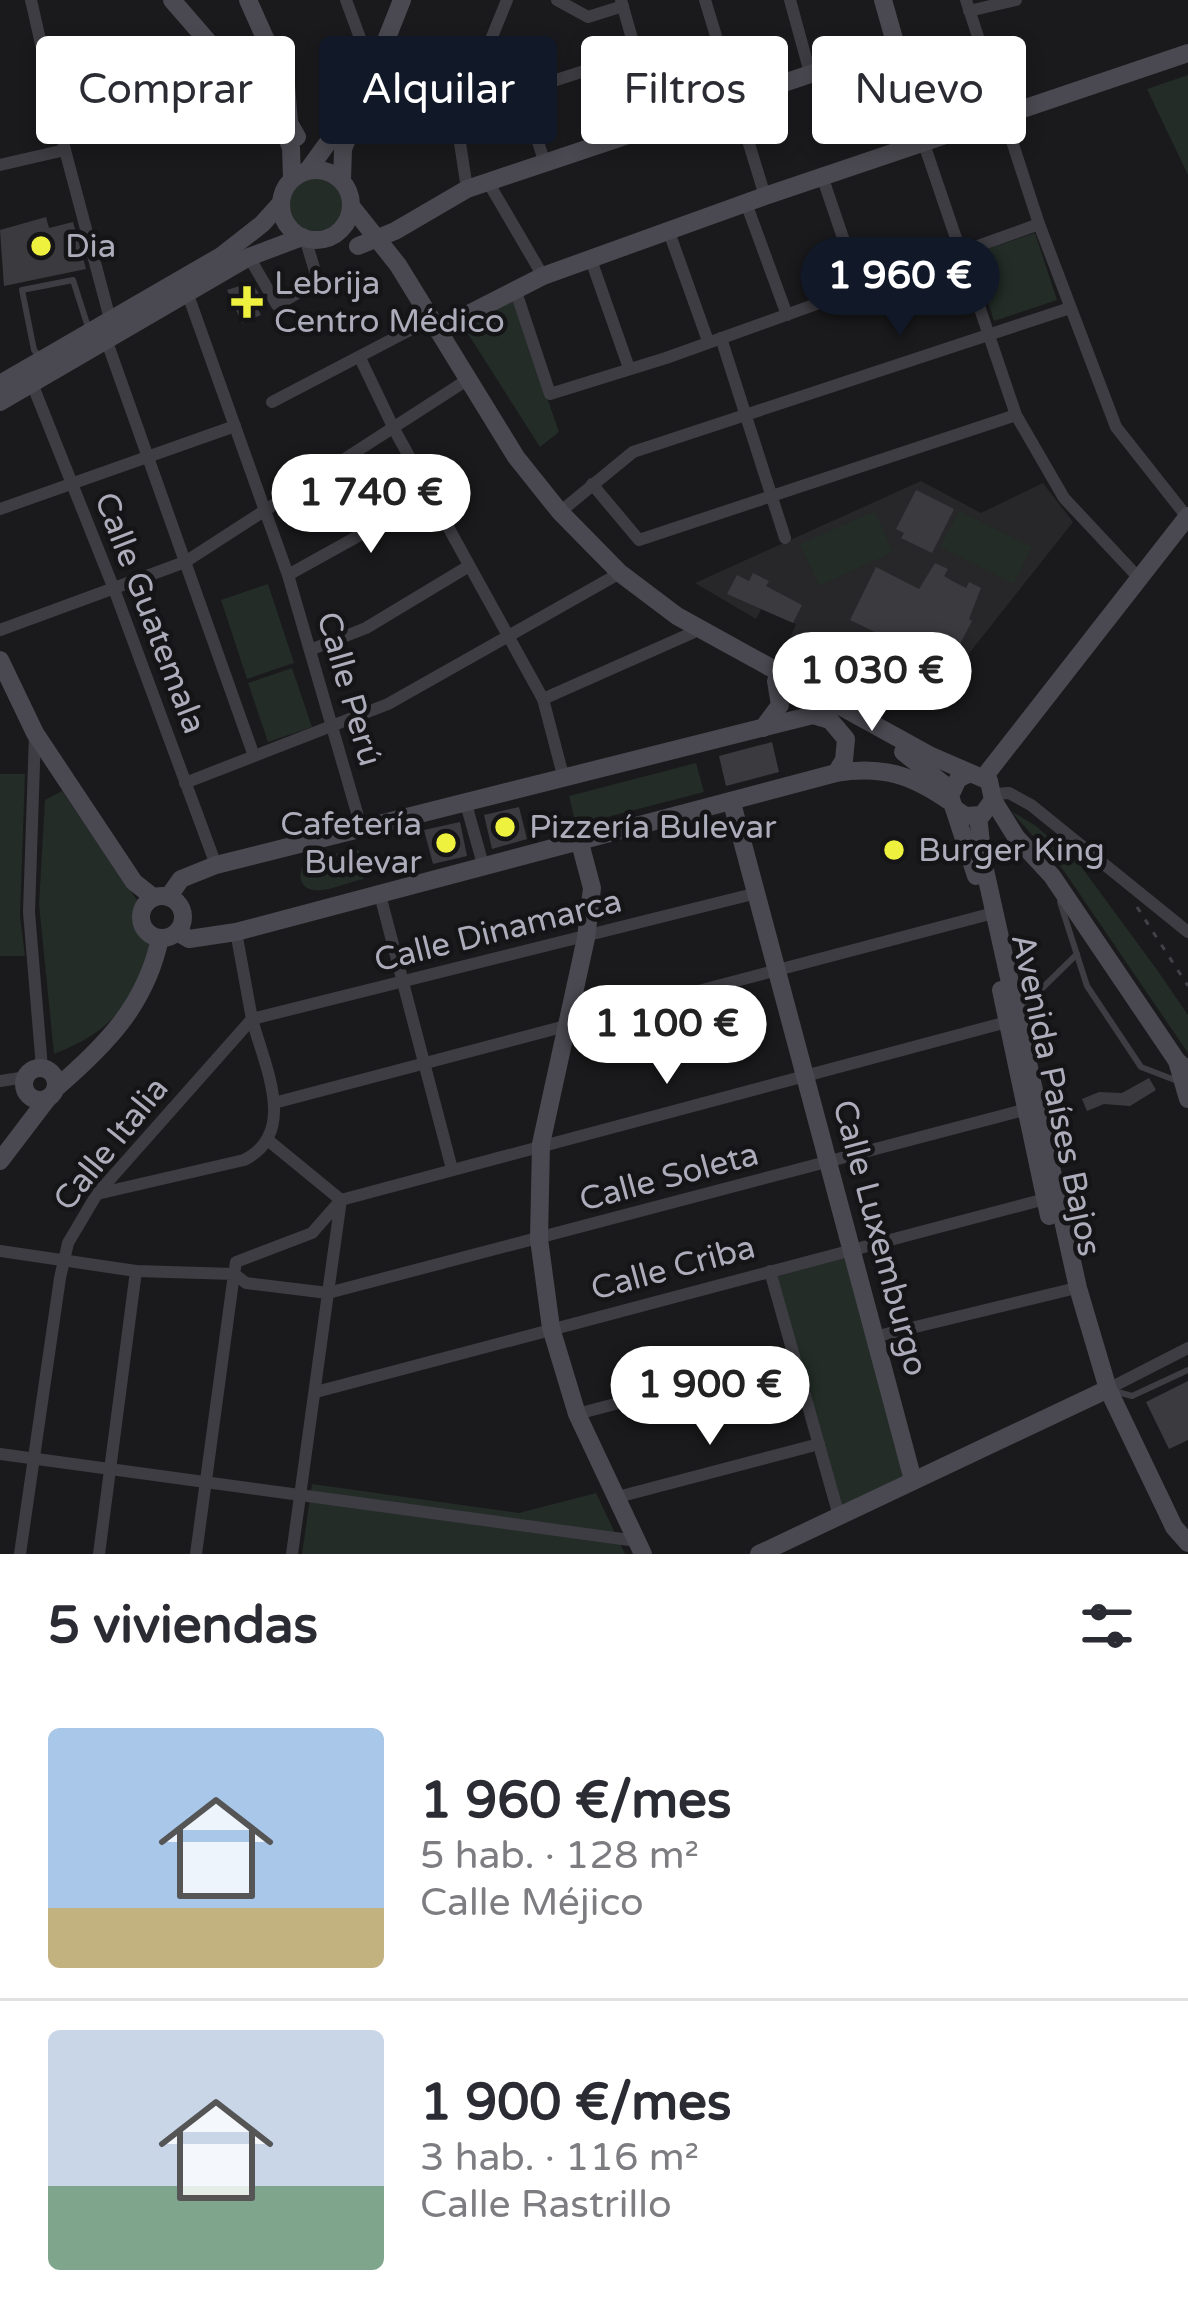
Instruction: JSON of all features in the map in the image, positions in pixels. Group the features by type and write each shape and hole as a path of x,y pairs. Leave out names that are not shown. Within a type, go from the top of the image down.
{"street":[{"path":"31,0 102,329 254,756"},
{"path":"172,0 283,128 291,148 309,170 341,180"},
{"path":"248,0 286,85 289,123 309,170"},
{"path":"346,0 359,36"},
{"path":"378,36 393,0"},
{"path":"388,36 402,0"},
{"path":"492,36 507,0"},
{"path":"557,0 588,17 622,3 632,36"},
{"path":"705,0 716,36"},
{"path":"788,81 811,73 790,0"},
{"path":"883,0 894,36"},
{"path":"978,36 968,5 1016,0"},
{"path":"1026,106 1188,53"},
{"path":"544,164 522,91 581,72"},
{"path":"0,402 262,224 327,144"},
{"path":"345,144 341,180 368,243 398,265 516,457 560,512 620,573 677,616 833,713 984,796 1010,793 1031,805 1188,932"},
{"path":"460,144 467,189"},
{"path":"0,385 41,358 187,292 249,257 303,238 368,243 467,189 603,144"},
{"path":"744,144 787,315"},
{"path":"272,402 543,276 914,144"},
{"path":"924,144 1016,415 1064,498 1137,577"},
{"path":"677,616 692,633 902,751 965,816 984,796 1137,577 1188,517 1116,427 1012,144"},
{"path":"0,165 65,150"},
{"path":"823,176 860,288"},
{"path":"488,182 543,276"},
{"path":"249,257 277,305 318,281 303,238 286,224 280,204"},
{"path":"328,238 344,226 351,206"},
{"path":"516,292 550,394 1039,224"},
{"path":"669,232 746,416 785,538"},
{"path":"591,260 629,368"},
{"name":"Calle Perú","path":"187,292 288,575 362,830"},
{"path":"560,512 633,452 1070,308"},
{"path":"360,358 394,429 543,699 564,779"},
{"path":"0,630 185,562 467,380"},
{"name":"Calle Guatemala","path":"31,382 114,589 216,866"},
{"path":"592,484 639,540 1016,415"},
{"path":"0,509 235,426"},
{"path":"288,575 432,495"},
{"path":"310,650 366,628 469,566"},
{"path":"185,783 388,704 620,573"},
{"path":"543,699 692,633"},
{"path":"0,660 35,733 134,882 182,911 142,996 51,1093 0,1161"},
{"path":"763,728 780,705 776,681"},
{"path":"833,713 216,866 182,879 143,908 142,922 149,933 189,939 236,932 860,769 901,773 952,800"},
{"path":"833,713 830,720 846,739 844,760 836,773"},
{"path":"35,733 29,912 34,1098 51,1093"},
{"path":"952,800 958,778 984,796 1052,876 1184,1079"},
{"name":"Avenida Países Bajos","path":"984,796 983,861 1024,1111 1068,1290 1095,1376 1108,1389"},
{"name":"Avenida Países Bajos","path":"952,800 1108,1389 1174,1527 1188,1544"},
{"name":"Calle Luxemburgo","path":"732,803 913,1480"},
{"path":"466,804 484,868"},
{"path":"580,843 592,888 586,938 541,1144 539,1239 551,1328 577,1414 640,1548"},
{"name":"Calle Dinamarca","path":"253,1019 757,893"},
{"path":"380,895 452,1169"},
{"path":"274,1103 986,915"},
{"path":"97,1194 244,1160 269,1141 275,1124 274,1103 236,932"},
{"path":"196,1554 236,1262 313,1233 341,1200 1012,1017"},
{"name":"Calle Italia","path":"20,1554 64,1260 82,1214 253,1019"},
{"path":"36,1077 88,1055"},
{"path":"24,1125 36,1077"},
{"path":"0,1081 56,1080 51,1093"},
{"name":"Calle Soleta","path":"328,1293 1024,1111"},
{"path":"269,1141 341,1200"},
{"name":"Calle Criba","path":"316,1392 1045,1199"},
{"path":"292,1554 341,1200"},
{"path":"0,1251 136,1271 234,1274 246,1283 328,1293"},
{"path":"100,1554 136,1271"},
{"path":"770,1271 838,1516"},
{"path":"874,1337 1068,1290"},
{"path":"759,1554 1188,1348"},
{"path":"577,1414 794,1357"},
{"path":"614,1498 819,1444"},
{"path":"0,1454 640,1548"}],"lane":[{"path":"41,358 34,350 22,290 73,280 102,329"},
{"path":"1052,876 1087,986 1141,1067 1184,1079"},
{"path":"1012,1017 1078,954"},
{"path":"1108,1389 1132,1396 1188,1370"}],"path":[{"path":"1115,874 1188,986"}],"shaded area":[{"path":"1188,75 1188,175 1147,89"},
{"path":"316,177 335,185 343,204 335,223 316,231 297,223 289,204 297,185"},
{"path":"1035,233 1057,300 994,321 972,254"},
{"path":"513,300 559,432 540,447 463,326"},
{"path":"921,481 981,513 1043,483 1073,522 925,709 790,638 796,624 762,608 756,619 695,583"},
{"path":"875,511 893,552 819,586 800,544"},
{"path":"959,511 1032,547 1014,584 940,547"},
{"path":"268,584 294,663 247,679 221,600"},
{"path":"292,668 312,727 268,742 248,683"},
{"path":"696,763 704,792 576,825 569,796"},
{"path":"0,774 25,774 20,916 25,956 0,956"},
{"path":"62,791 137,900 136,927 153,949 117,1014 92,1035 54,1054 39,904 45,800"},
{"path":"1011,811 1080,865 1155,967 1188,1015 1188,1053 1064,871"},
{"path":"358,850 370,863 363,879 319,890 302,882 302,868 309,861"},
{"path":"846,1257 905,1476 841,1508 777,1275"},
{"path":"312,1484 519,1513 596,1493 625,1554 302,1554"}],"building":[{"name":"Dia","path":"46,217 49,228 73,222 86,269 4,286 0,230"},
{"name":"Lebrija Centro Médico","path":"252,282 263,301 256,305 261,315 242,323 227,290"},
{"path":"916,490 954,509 932,553 901,538 904,533 896,529"},
{"path":"935,563 948,569 944,576 956,583 981,588 972,621 948,667 943,664 935,680 929,677 922,689 886,670 891,659 884,655 891,640 850,620 876,567 919,589"},
{"path":"753,573 769,581 766,586 802,605 793,623 727,594 737,575 749,581"},
{"path":"772,742 779,772 726,786 719,756"},
{"name":"Pizzería Bulevar","path":"519,807 527,839 492,849 484,815"},
{"name":"Cafetería Bulevar","path":"460,822 467,856 433,864 424,830"},
{"path":"1149,1078 1156,1090 1130,1106 1104,1104 1087,1111 1082,1099 1099,1092 1122,1093"},
{"path":"1188,1381 1188,1440 1169,1449 1146,1402"}],"place":[{"name":"Dia","path":"41,246"},
{"name":"Lebrija Centro Médico","path":"247,302"},
{"name":"Pizzería Bulevar","path":"505,827"},
{"name":"Cafetería Bulevar","path":"446,843"},
{"name":"Burger King","path":"894,850"}]}
